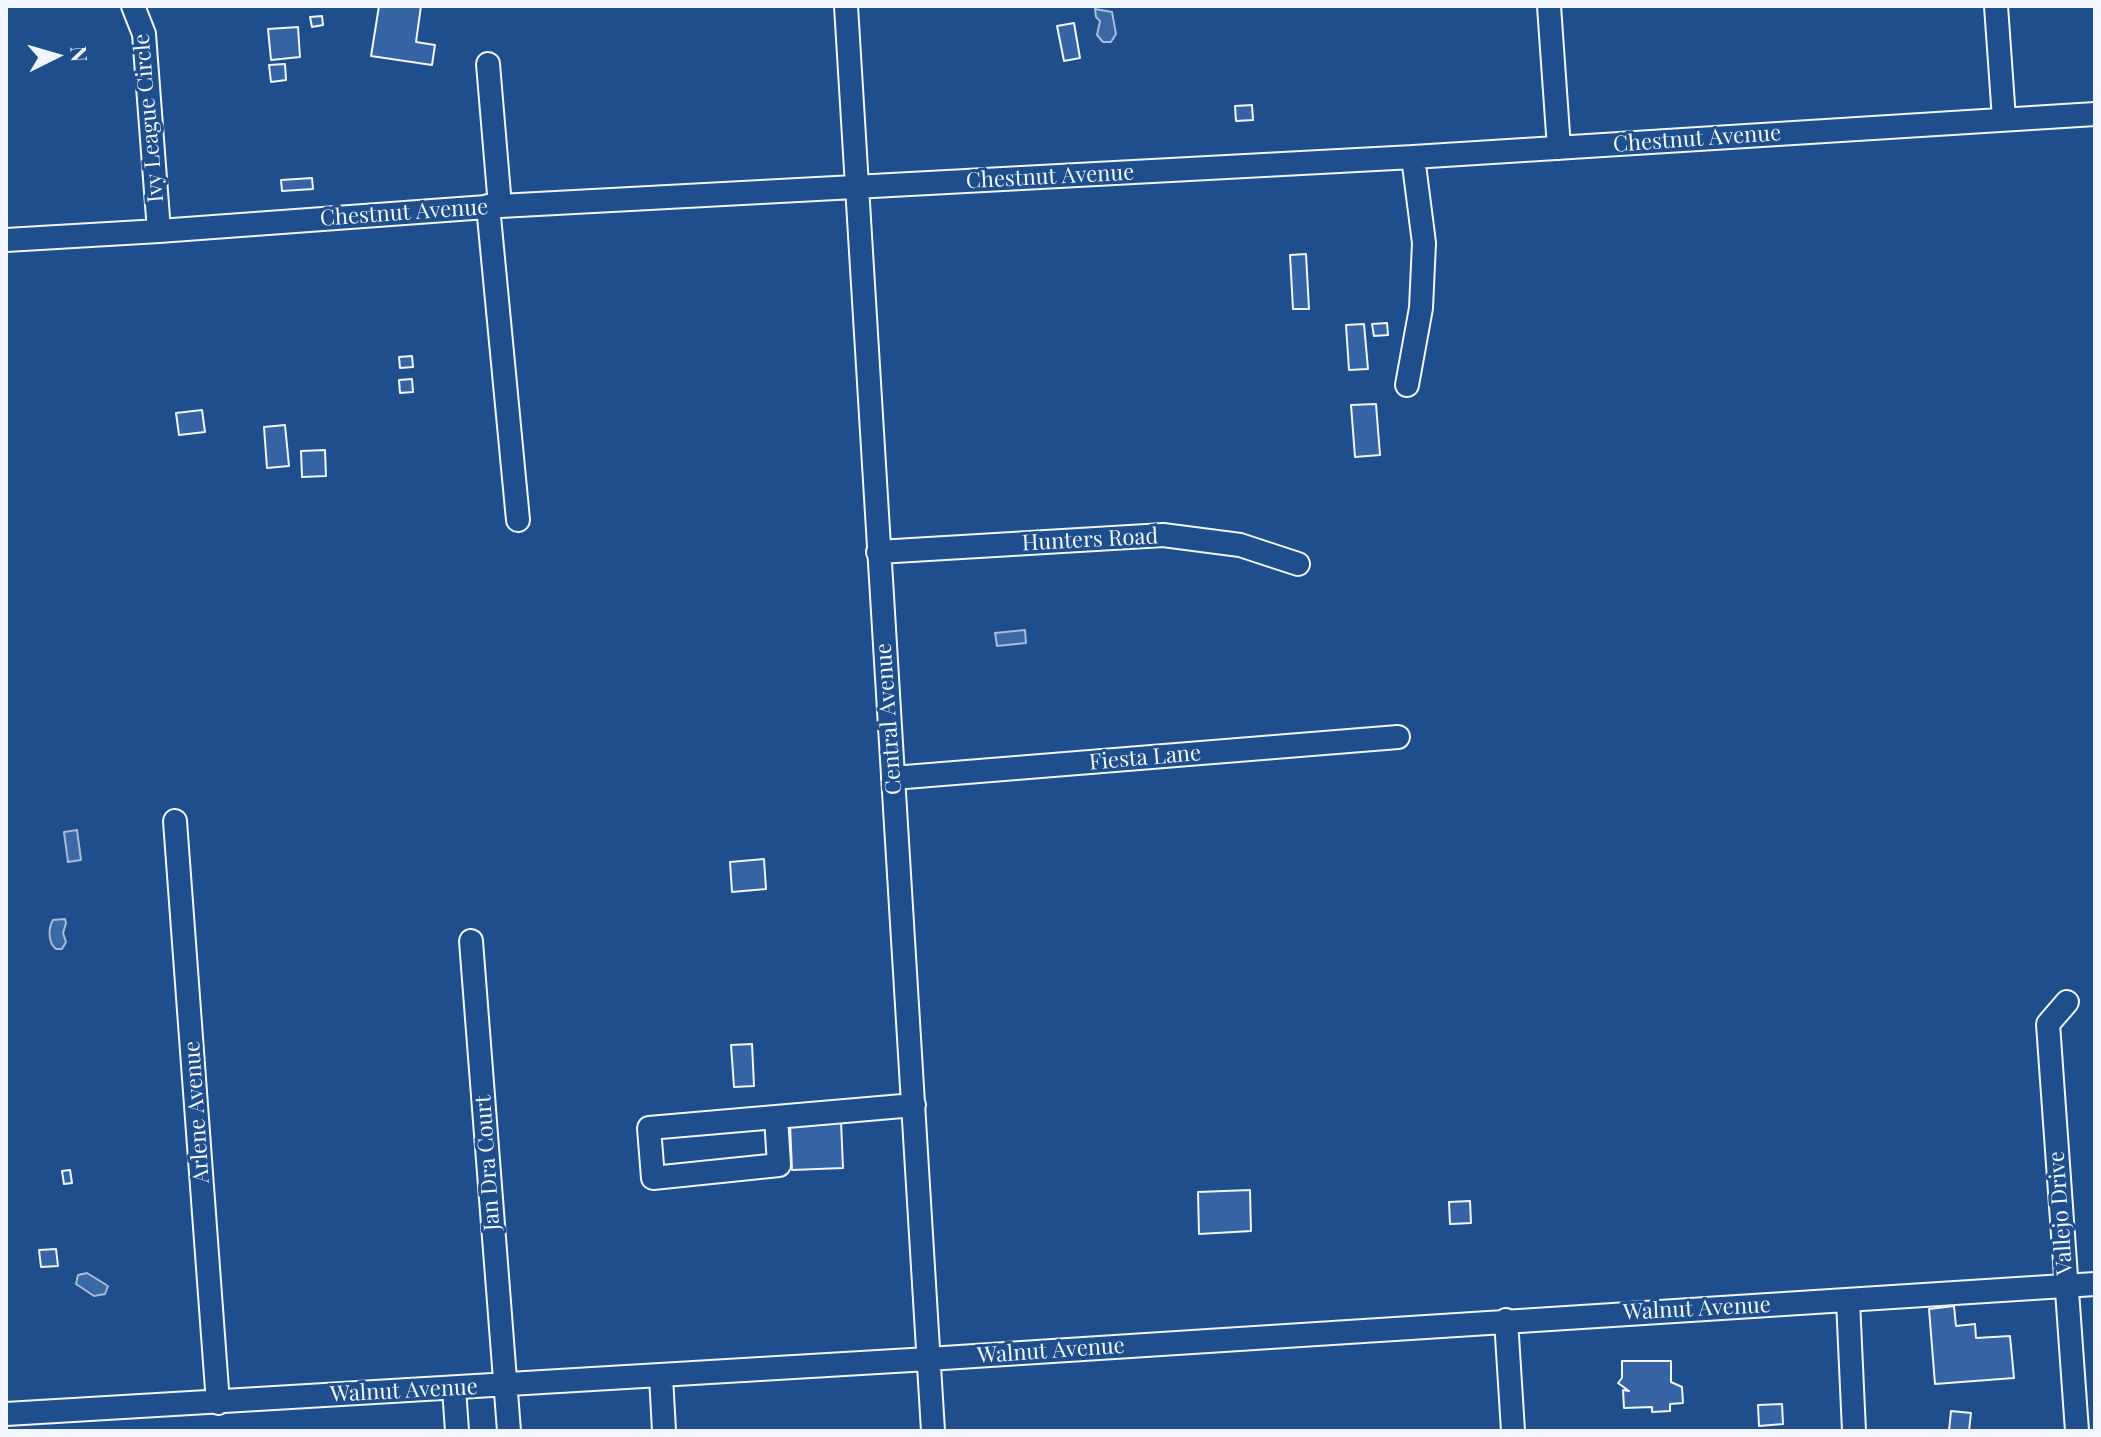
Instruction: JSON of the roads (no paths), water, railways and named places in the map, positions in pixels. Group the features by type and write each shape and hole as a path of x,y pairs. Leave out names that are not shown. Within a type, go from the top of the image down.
{"street":[{"name":"Ivy League Circle","path":"133,6 144,34 159,231"},
{"name":"Central Avenue","path":"846,6 933,1431"},
{"path":"1549,6 1559,148"},
{"path":"1996,6 2004,119"},
{"path":"488,64 494,206 518,520"},
{"name":"Chestnut Avenue","path":"6,240 494,206 1413,157 2095,114"},
{"path":"1407,385 1421,308 1424,243 1413,157"},
{"name":"Hunters Road","path":"878,552 1163,535 1240,545 1298,564"},
{"name":"Fiesta Lane","path":"893,778 1398,737"},
{"name":"Arlene Avenue","path":"175,821 218,1403"},
{"name":"Jan Dra Court","path":"471,941 509,1431"},
{"name":"Vallejo Drive","path":"2067,1002 2048,1024 2077,1431"},
{"path":"776,1117 779,1165 653,1178 649,1128 914,1105"},
{"name":"Walnut Avenue","path":"6,1414 661,1376 2095,1284"},
{"path":"1848,1301 1854,1431"},
{"path":"1506,1320 1513,1431"},
{"path":"661,1376 664,1431"},
{"path":"454,1388 457,1431"}],"water":[{"path":"1095,9 1112,12 1116,34 1111,42 1103,42 1097,35 1100,21"},
{"path":"1025,630 1026,643 997,646 995,633"},
{"path":"77,830 81,860 68,862 64,832"},
{"path":"65,919 63,933 66,942 62,949 56,949 50,939 50,927 53,920"},
{"path":"87,1273 108,1286 105,1294 94,1296 76,1284 78,1275"}]}
